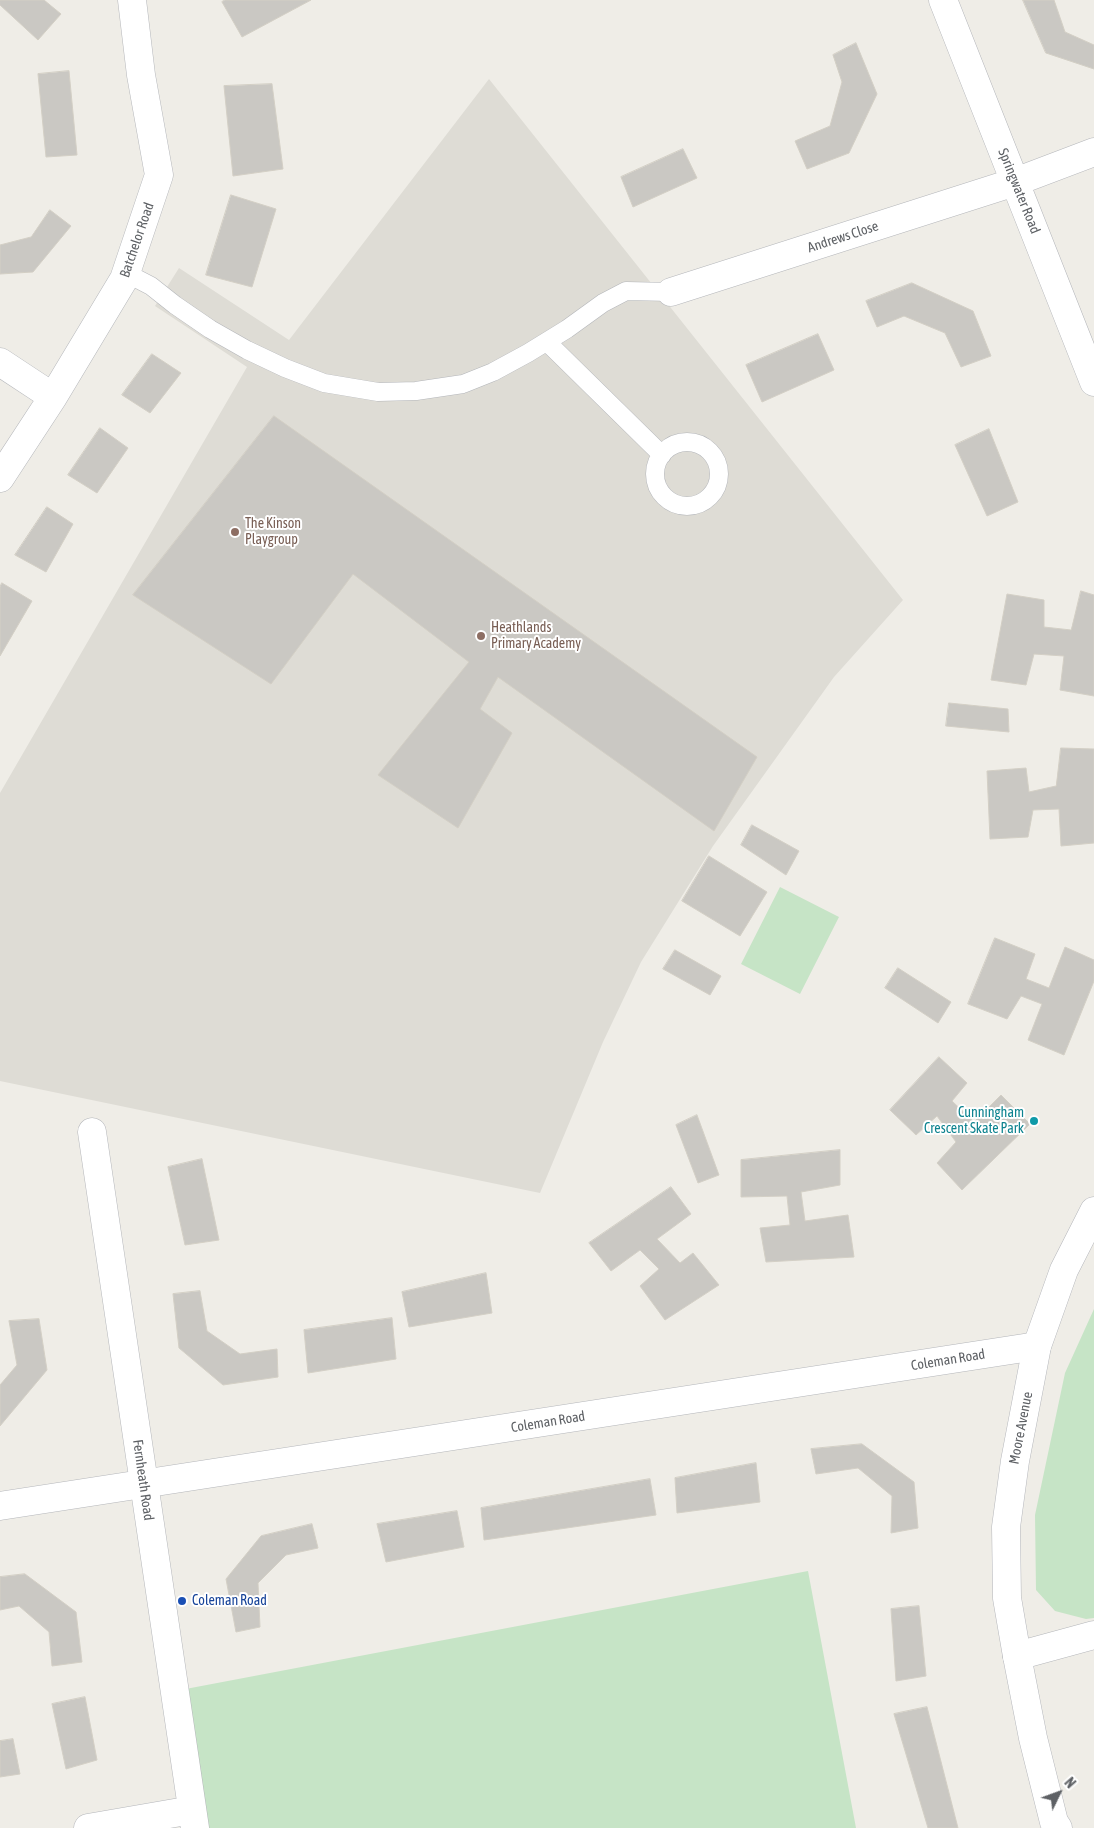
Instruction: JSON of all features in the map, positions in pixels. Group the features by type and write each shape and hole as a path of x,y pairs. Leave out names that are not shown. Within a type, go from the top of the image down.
{"street":[{"name":"Batchelor Road","path":"0,478 53,397 126,273 159,175 141,75 132,0"},
{"name":"Springwater Road","path":"943,0 1094,382"},
{"name":"Andrews Close","path":"671,292 1015,182 1094,152"},
{"path":"0,362 53,397"},
{"name":"Fernheath Road","path":"92,1132 194,1819"},
{"name":"Moore Avenue","path":"1058,1828 1054,1822 1033,1738 1016,1656 1007,1598 1006,1527 1015,1461 1037,1346 1064,1270 1094,1211"},
{"name":"Coleman Road","path":"0,1506 1037,1346"},
{"path":"1016,1656 1094,1635"},
{"path":"88,1828 194,1819"}],"lane":[{"path":"126,273 151,286 203,324 247,350 285,368 324,383 378,392 416,391 463,384 493,372 546,342 598,307 626,291 671,292"},
{"path":"546,342 662,455"}],"shaded area":[{"name":"Heathlands Primary Academy","path":"489,79 903,600 834,677 713,846 641,962 603,1042 540,1193 0,1081 0,793 247,367 155,306 179,268 289,340"}],"green space":[{"path":"780,887 839,917 800,994 741,964"},
{"path":"1094,1309 1094,1618 1086,1619 1055,1611 1036,1590 1035,1515 1065,1373"},
{"path":"808,1571 856,1828 195,1828 175,1691"}],"building":[{"path":"0,0 44,0 61,14 38,40 0,5"},
{"path":"225,0 311,0 242,37 222,2"},
{"path":"1023,0 1054,0 1065,32 1094,45 1094,69 1046,53"},
{"path":"856,43 877,94 849,153 807,169 795,141 830,126 842,82 833,55"},
{"path":"69,71 77,155 46,157 38,74"},
{"path":"272,84 283,169 233,176 224,86"},
{"path":"683,149 697,178 633,207 621,177"},
{"path":"231,195 276,209 252,287 206,275"},
{"path":"50,210 71,226 33,272 0,274 0,245 31,237"},
{"path":"912,283 973,311 991,356 961,367 945,333 904,316 877,327 866,301"},
{"path":"818,334 834,370 762,402 746,365"},
{"path":"152,354 181,373 150,413 122,395"},
{"path":"274,416 757,757 714,831 498,677 480,709 512,733 458,828 378,775 469,662 353,574 271,684 133,595"},
{"path":"100,428 128,448 97,493 68,475"},
{"path":"989,429 1018,502 987,516 955,445"},
{"path":"47,507 73,524 46,572 15,555"},
{"path":"2,583 32,601 0,656 0,587"},
{"path":"1081,591 1094,595 1094,696 1060,690 1064,656 1034,654 1026,685 991,680 1007,594 1044,600 1044,627 1071,630"},
{"path":"949,703 1008,709 1009,732 946,726"},
{"path":"1061,748 1094,749 1094,843 1061,846 1059,809 1033,810 1028,837 990,839 987,771 1026,768 1029,792 1056,786"},
{"path":"752,825 799,851 786,875 741,845"},
{"path":"709,856 767,892 740,936 682,901"},
{"path":"995,938 1035,954 1026,979 1049,988 1065,947 1094,960 1094,981 1064,1055 1028,1040 1042,1004 1021,996 1007,1019 968,1004"},
{"path":"675,950 721,976 710,995 663,969"},
{"path":"898,968 951,1002 938,1023 885,988"},
{"path":"939,1057 967,1083 952,1101 974,1122 1001,1095 1030,1124 962,1190 937,1163 956,1142 937,1116 916,1135 890,1110"},
{"path":"697,1115 719,1175 698,1183 676,1125"},
{"path":"840,1150 840,1185 801,1192 805,1221 848,1215 854,1257 766,1262 760,1228 790,1225 787,1196 741,1197 741,1160"},
{"path":"202,1159 219,1240 185,1245 168,1167"},
{"path":"671,1187 691,1214 657,1239 680,1263 693,1253 719,1285 665,1320 640,1286 659,1269 640,1250 611,1271 589,1243"},
{"path":"486,1273 492,1313 409,1327 402,1292"},
{"path":"200,1291 207,1331 240,1354 277,1349 278,1377 223,1385 179,1348 173,1294"},
{"path":"392,1318 396,1359 308,1373 304,1330"},
{"path":"39,1319 47,1370 0,1426 0,1385 17,1365 9,1321"},
{"path":"862,1444 914,1482 918,1528 891,1533 892,1496 858,1468 816,1474 811,1449"},
{"path":"756,1463 760,1502 677,1513 675,1478"},
{"path":"650,1479 656,1515 484,1540 481,1508"},
{"path":"457,1511 464,1547 386,1562 377,1524"},
{"path":"312,1524 318,1548 286,1555 258,1583 260,1627 236,1632 226,1579 261,1536"},
{"path":"25,1574 76,1612 82,1662 52,1666 49,1632 19,1606 0,1610 0,1577"},
{"path":"919,1606 926,1676 896,1681 891,1609"},
{"path":"85,1697 97,1760 66,1769 52,1704"},
{"path":"927,1707 958,1828 928,1828 894,1714"},
{"path":"13,1739 20,1774 0,1777 0,1741"}],"place":[{"name":"The Kinson Playgroup","path":"235,532"},
{"name":"Heathlands Primary Academy","path":"481,636"},
{"name":"Cunningham Crescent Skate Park","path":"1034,1121"},
{"name":"Coleman Road","path":"182,1601"}]}
